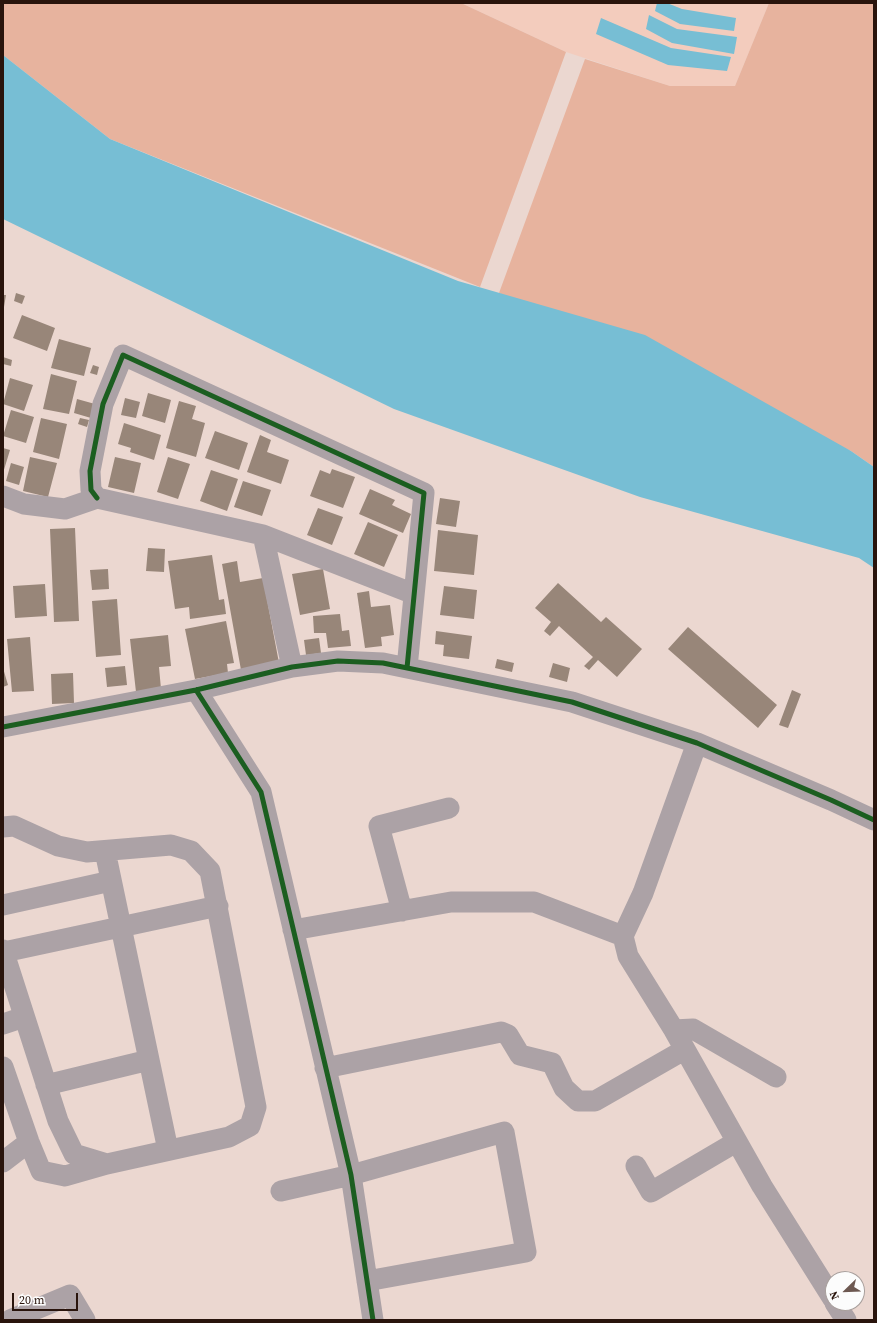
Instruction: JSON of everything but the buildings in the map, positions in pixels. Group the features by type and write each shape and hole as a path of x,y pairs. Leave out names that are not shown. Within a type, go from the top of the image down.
{"street":[{"path":"97,498 91,490 90,471 103,404 123,355 424,493 407,668"},
{"path":"3,496 24,504 65,509 97,498 263,535 414,594"},
{"path":"263,535 292,667"},
{"path":"3,727 196,690 292,667 338,661 383,663 572,702 697,743 874,820"},
{"path":"196,690 261,792 351,1175 373,1320"},
{"path":"697,743 643,893 623,936 628,956 674,1030 736,1142 825,1286"},
{"path":"402,911 379,826 449,808"},
{"path":"3,827 14,826 58,846 87,852 171,845 191,851 210,871 256,1107 250,1126 229,1137 107,1164 65,1176 41,1171 29,1142 3,1068"},
{"path":"105,851 168,1150"},
{"path":"3,905 111,882"},
{"path":"293,930 451,902 534,902 623,936"},
{"path":"107,1164 74,1154 58,1121 3,951 218,906"},
{"path":"3,1024 24,1017"},
{"path":"674,1030 693,1029 776,1077"},
{"path":"326,1068 501,1032 508,1035 520,1054 552,1063 564,1088 578,1101 595,1101 684,1050"},
{"path":"46,1084 149,1060"},
{"path":"281,1191 351,1175 504,1132 526,1252 367,1281"},
{"path":"3,1162 29,1142"},
{"path":"636,1166 651,1192 736,1142"},
{"path":"10,1320 70,1295 85,1320"},
{"path":"840,1311 846,1320"}],"shaded area":[{"path":"3,3 461,3 566,52 480,287 110,139 3,55"},
{"path":"461,3 769,3 735,86 670,86 566,52"},
{"path":"769,3 874,3 874,467 851,451 499,293 585,59 670,86 735,86"}],"water":[{"path":"657,3 667,3 682,9 736,18 734,31 680,24 655,11"},
{"path":"649,15 677,29 737,37 734,54 672,43 646,29"},
{"path":"601,18 671,48 731,57 727,71 668,65 596,34"},
{"path":"3,55 110,139 458,281 645,335 851,451 874,467 874,568 859,558 640,497 394,409 3,219"}],"cycle path":[{"path":"97,498 91,490 90,471 103,404 123,355 424,493 407,668"},
{"path":"3,727 196,690 292,667 338,661 383,663 572,702 697,743 874,820"},
{"path":"196,690 261,792 351,1175 373,1320"}]}
